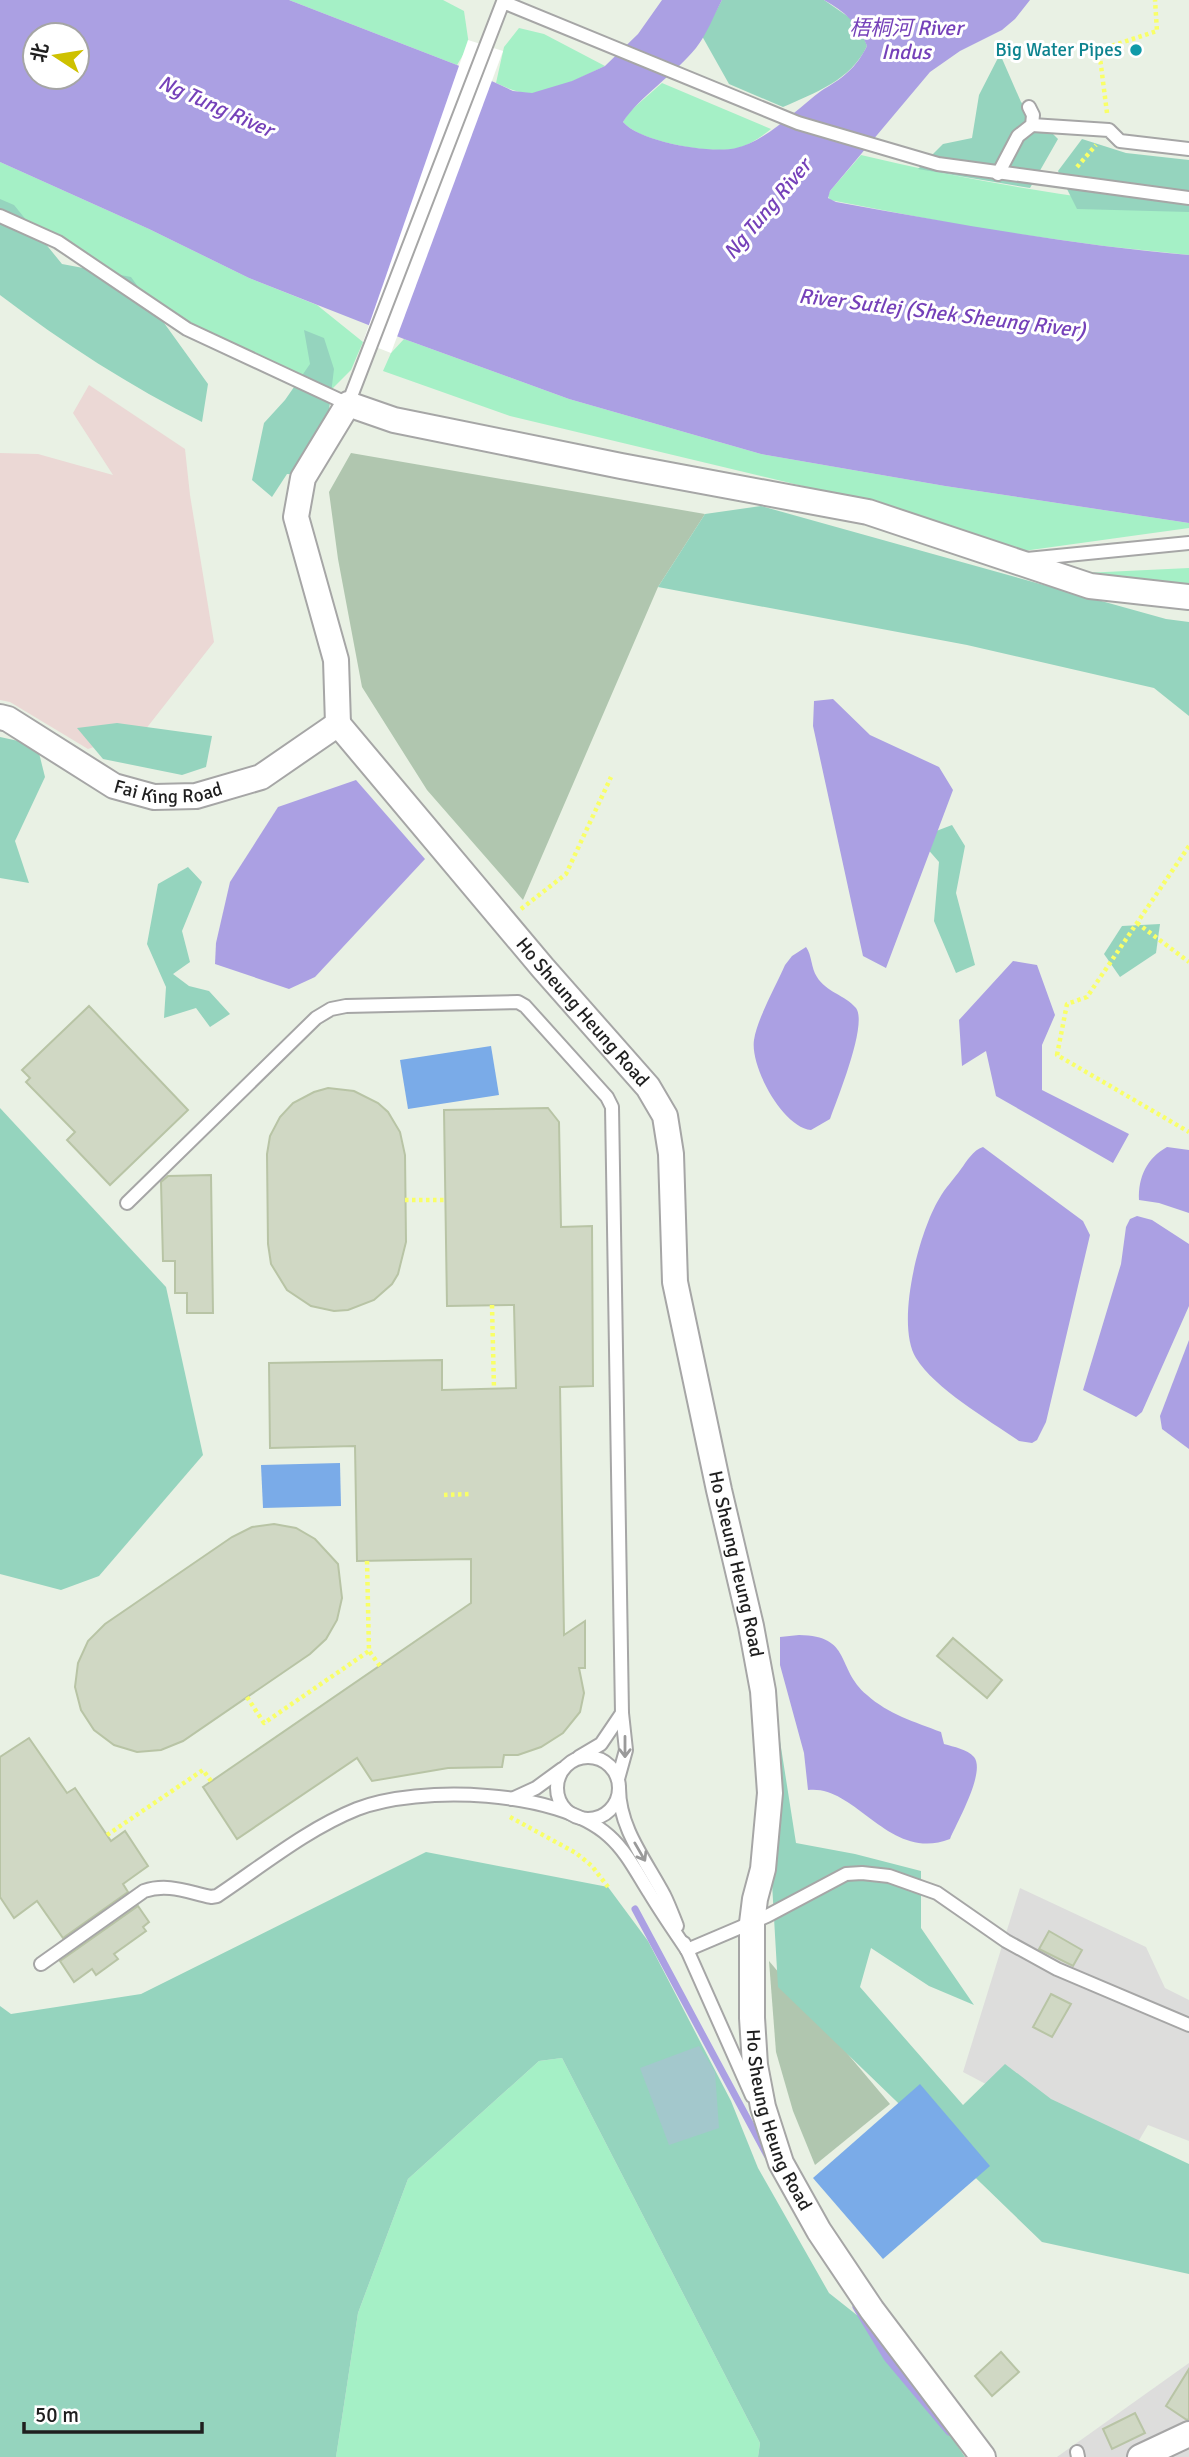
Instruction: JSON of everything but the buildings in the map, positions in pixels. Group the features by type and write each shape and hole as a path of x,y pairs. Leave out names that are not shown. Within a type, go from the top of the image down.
{"street":[{"path":"338,724 336,660 296,517 303,478 348,404 407,423 867,512 1090,586 1189,597"},
{"name":"Fai King Road","path":"0,717 8,719 114,786 153,797 196,796 261,777 338,724"},
{"name":"Ho Sheung Heung Road","path":"338,724 504,922 648,1087 665,1116 671,1154 675,1282 763,1691 770,1793 763,1869 752,1923 752,2018 755,2065 771,2138 797,2194 845,2271 983,2457"},
{"path":"1140,2457 1189,2434"}],"lane":[{"path":"0,216 58,242 187,329 348,404 500,1 798,123 938,164 1189,198"},
{"path":"1029,107 1033,115 1032,125"},
{"path":"998,174 1018,136 1032,125 1109,130 1120,141 1189,149"},
{"path":"1012,561 1189,543"},
{"path":"41,1964 144,1891 156,1886 172,1887 217,1896 321,1826 381,1801 456,1795 541,1804 589,1819 603,1815 614,1805 626,1750 622,1713 612,1107 607,1097 525,1006 518,1002 346,1006 331,1009 316,1018 127,1203"},
{"path":"512,1799 536,1788 601,1744 622,1713"},
{"path":"687,1950 618,1847 596,1826 565,1809 557,1791 558,1782 571,1762 586,1756 606,1762 614,1770 625,1825 666,1899 771,2138"},
{"path":"687,1950 752,1923 846,1874 889,1876 937,1893 1006,1941 1057,1969 1189,2025"}],"path":[{"path":"1065,181 1109,130 1099,50 1157,31 1156,0"},
{"path":"504,922 566,874 611,778"},
{"path":"1189,846 1087,997 1067,1004 1057,1055 1189,1132"},
{"path":"1137,923 1189,962"},
{"path":"405,1200 446,1200"},
{"path":"492,1305 494,1389"},
{"path":"444,1495 470,1494"},
{"path":"367,1561 369,1651 380,1666"},
{"path":"247,1697 264,1723 369,1651"},
{"path":"107,1835 203,1770 211,1781"},
{"path":"512,1799 510,1819 576,1853 592,1866 608,1887"}],"shaded area":[{"path":"89,385 185,449 214,642 145,730 88,749 10,702 0,700 0,453 38,454 113,475 73,413"},
{"path":"351,453 705,514 658,587 523,900 427,790 362,687 338,559 329,492"},
{"path":"491,1046 499,1095 408,1109 400,1060"},
{"path":"340,1463 341,1506 263,1508 261,1465"},
{"path":"1020,1888 1146,1947 1165,1988 1189,2000 1189,2141 1148,2125 1128,2159 963,2072"},
{"path":"769,1961 890,2104 815,2165 793,2111 776,2052"},
{"path":"699,2046 715,2072 719,2128 669,2145 640,2068"},
{"path":"920,2084 990,2166 883,2259 813,2178"},
{"path":"1189,2363 1189,2457 1057,2457"}],"green space":[{"path":"289,0 443,0 464,11 469,45 457,65"},
{"path":"722,0 824,0 853,20 867,46 852,68 842,77 783,107 729,84 702,36"},
{"path":"519,28 544,34 605,66 542,92 523,93 500,85 496,83 504,47"},
{"path":"1000,54 1021,102 1058,139 1030,188 918,169 943,144 972,138 979,95"},
{"path":"662,83 771,129 738,148 712,150 660,141 632,129 623,122 629,112"},
{"path":"1082,139 1126,153 1189,160 1189,212 1077,209 1058,171"},
{"path":"861,155 1024,188 1189,210 1189,255 981,229 830,200 830,191"},
{"path":"0,162 149,229 249,278 317,305 363,342 351,370 327,394 187,329 58,242 0,216"},
{"path":"0,199 14,205 62,264 131,277 208,384 202,422 98,363 0,295"},
{"path":"304,330 324,338 334,369 329,410 332,449 318,476 287,474 272,497 252,480 264,423 285,400 310,364"},
{"path":"404,339 569,399 761,454 945,486 1189,523 1189,528 1016,552 890,507 510,416 383,371 391,353"},
{"path":"761,506 1166,619 1189,622 1189,716 1154,688 967,645 658,587 705,514"},
{"path":"1189,568 1189,586 1122,580 1084,573"},
{"path":"117,723 212,736 206,767 182,775 103,759 77,728"},
{"path":"0,737 37,745 45,777 15,841 29,883 0,878"},
{"path":"952,825 965,846 956,893 975,965 956,973 934,921 939,862 918,838"},
{"path":"188,867 202,882 182,931 190,962 173,974 189,986 209,991 230,1014 210,1027 196,1008 164,1018 166,987 147,944 158,884"},
{"path":"1160,924 1156,953 1120,977 1104,954 1122,926"},
{"path":"0,1108 166,1287 203,1455 99,1576 61,1590 0,1574"},
{"path":"780,1741 796,1843 855,1854 921,1871 921,1928 974,2005 929,1986 871,1948 860,1987 963,2105 1005,2064 1051,2099 1189,2164 1189,2274 1042,2242 778,1987 771,1866"},
{"path":"426,1852 608,1887 648,1941 731,2101 758,2168 829,2293 882,2335 965,2457 758,2457 760,2443 562,2058 539,2061 408,2179 358,2313 336,2457 0,2457 0,2006 11,2014 141,1994"},
{"path":"562,2058 760,2443 758,2457 336,2457 358,2313 408,2179 539,2061"}],"water":[{"path":"0,0 289,0 457,65 513,91 532,93 572,81 605,66 638,34 662,0 722,0 696,48 623,122 632,129 660,141 694,148 725,149 747,145 769,132 845,75 861,57 867,46 860,31 844,14 824,0 1030,0 1002,30 960,51 930,72 830,191 828,198 836,202 1012,233 1189,255 1189,523 945,486 761,454 569,399 404,339 249,278 149,229 0,162"},
{"path":"833,699 870,735 939,767 953,790 886,968 863,956 813,726 814,701"},
{"path":"356,780 425,859 315,977 289,989 215,964 216,943 230,882 278,807"},
{"path":"806,947 821,982 852,1004 859,1017 855,1045 830,1119 811,1130 800,1126 779,1107 763,1079 754,1051 759,1022 785,965 792,956"},
{"path":"1013,961 1037,965 1055,1015 1042,1045 1042,1090 1129,1134 1113,1163 996,1096 986,1051 962,1066 959,1020"},
{"path":"983,1147 1083,1221 1090,1235 1046,1422 1037,1440 1032,1443 1019,1441 949,1392 925,1370 910,1343 908,1323 912,1278 931,1214 970,1156"},
{"path":"1167,1147 1189,1150 1189,1213 1159,1203 1139,1200 1145,1169 1160,1151"},
{"path":"1137,1216 1152,1220 1189,1244 1189,1306 1142,1412 1136,1417 1083,1390 1121,1264 1126,1227 1130,1219"},
{"path":"1189,1340 1189,1449 1162,1429 1160,1416"},
{"path":"799,1635 828,1641 836,1647 857,1685 875,1702 902,1717 941,1732 944,1744 964,1750 974,1757 977,1764 974,1785 950,1839 928,1844 909,1841 891,1832 842,1798 825,1791 808,1790 804,1753 780,1665 780,1637"}],"pier":[{"path":"468,40 503,51 391,353 363,342"}],"waterway":[{"path":"635,1909 767,2155"},
{"path":"856,2307 887,2358 949,2432"}],"place":[{"name":"Big Water Pipes","path":"1136,50"}],"water label":[{"name":"梧桐河 River Indus","path":"906,40"},
{"name":"Ng Tung River","path":"216,106"},
{"name":"Ng Tung River","path":"767,209"},
{"name":"River Sutlej (Shek Sheung River)","path":"942,313"}]}
